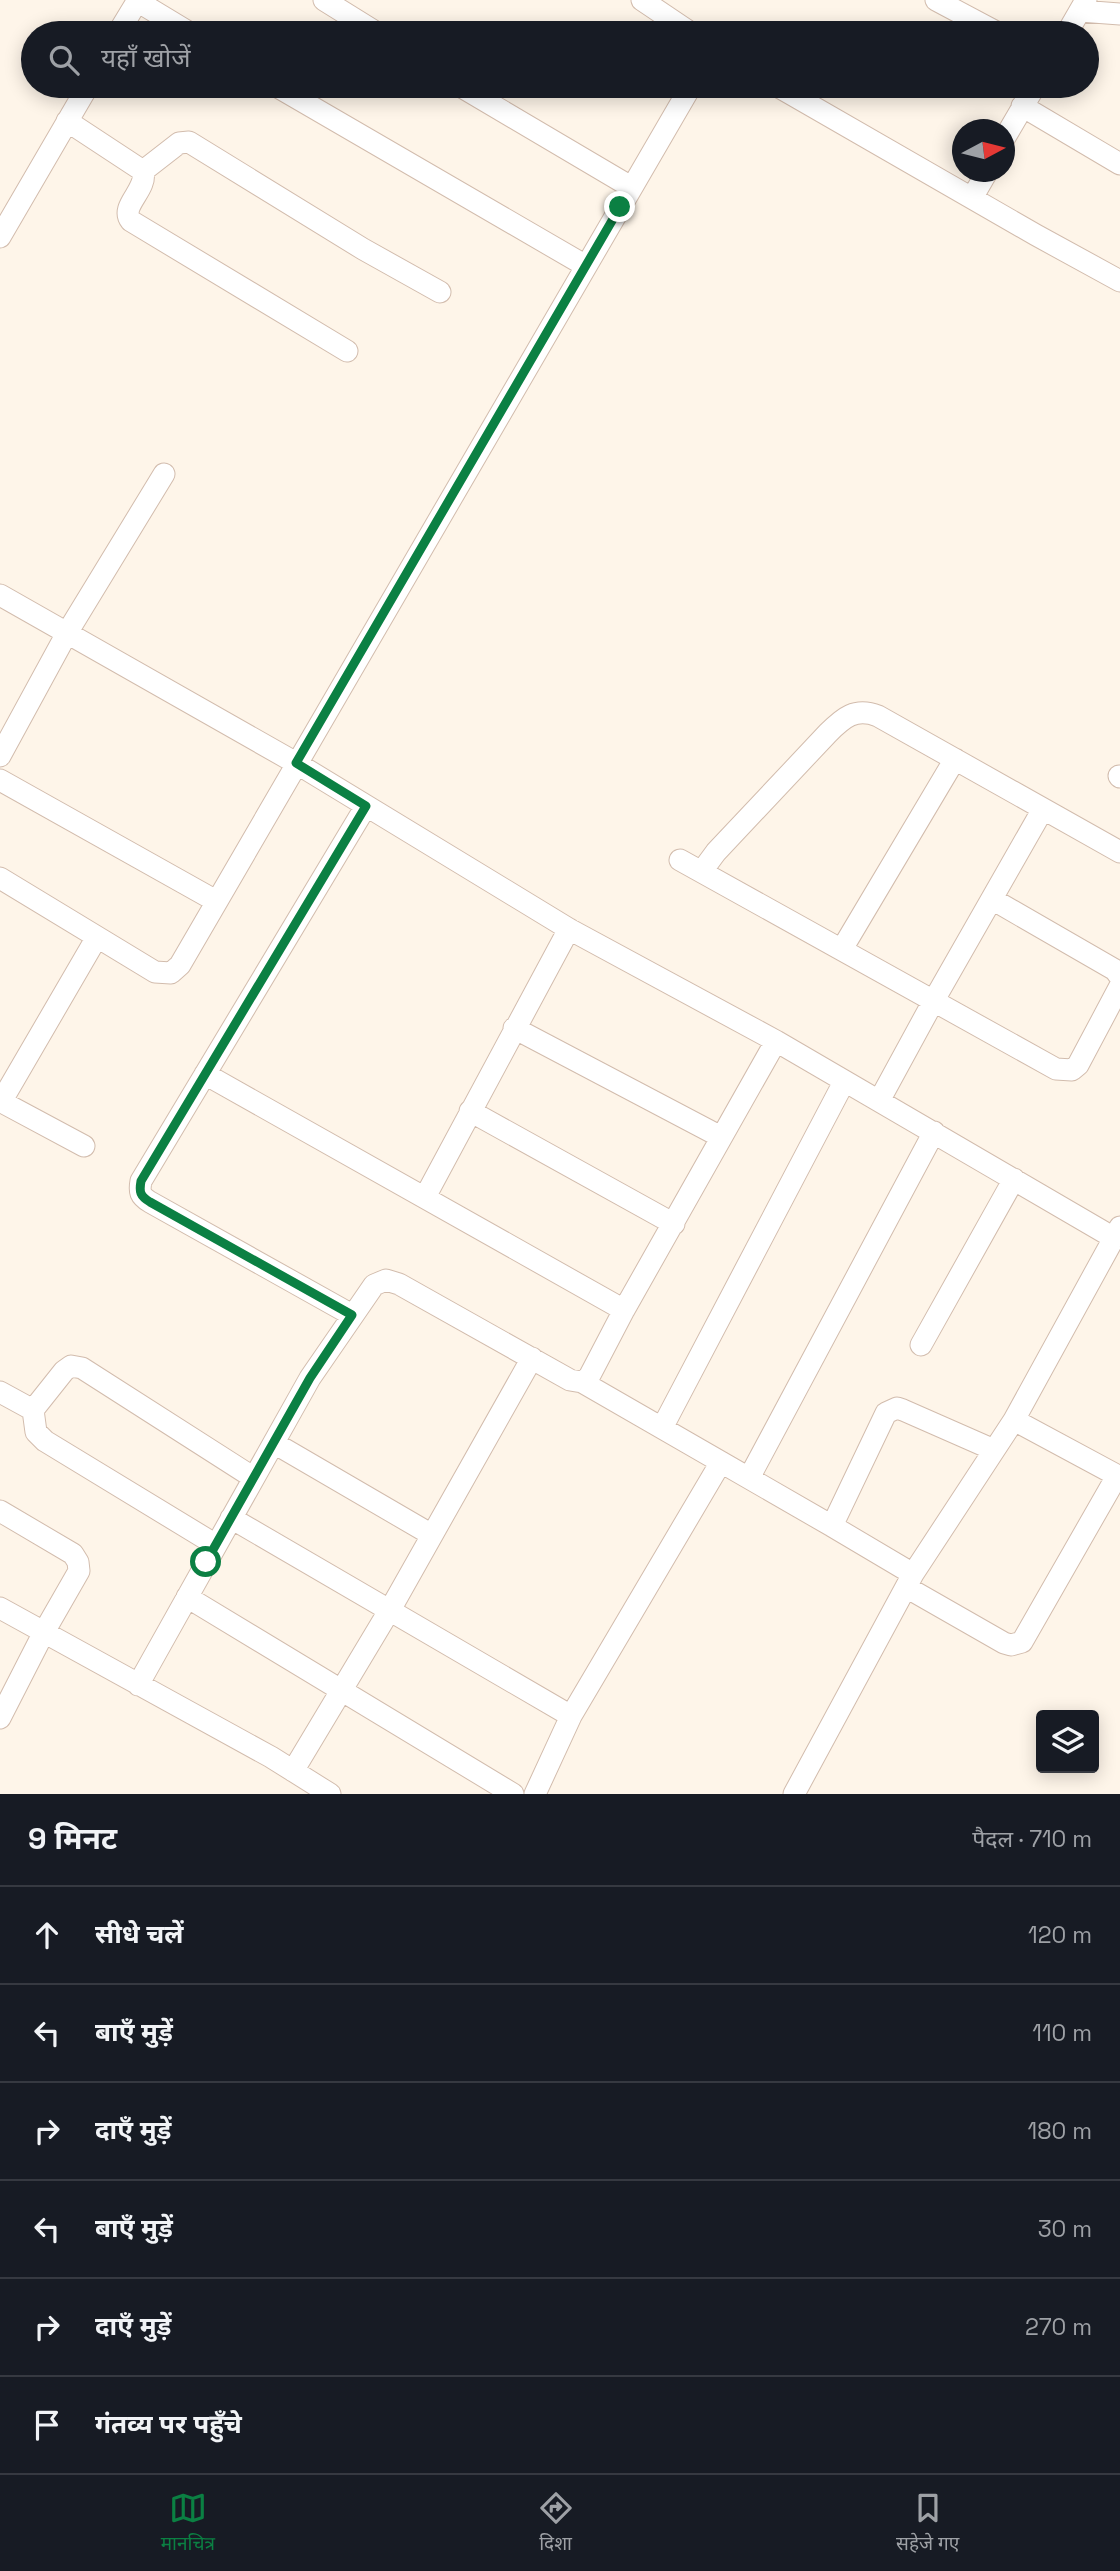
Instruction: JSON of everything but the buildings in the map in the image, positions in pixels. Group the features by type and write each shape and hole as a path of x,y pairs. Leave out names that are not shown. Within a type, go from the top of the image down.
{"street":[{"path":"324,0 358,21"},
{"path":"936,0 975,21"},
{"path":"125,21 137,1 170,21"},
{"path":"650,2 675,21"},
{"path":"1074,21 1083,5 1120,14"},
{"path":"0,237 81,98"},
{"path":"297,98 586,266"},
{"path":"480,98 631,187"},
{"path":"0,878 155,972 171,973 180,965 684,98"},
{"path":"798,98 1120,281"},
{"path":"1015,119 1027,98"},
{"path":"1022,106 1120,164"},
{"path":"67,121 143,171 145,179 142,187 127,210 131,221 347,351"},
{"path":"143,171 179,143 189,142 363,249 440,292"},
{"path":"972,198 981,182"},
{"path":"0,757 66,633 164,474"},
{"path":"0,595 296,763 569,929 776,1041 1014,1179 1117,1232 1014,1420 910,1581 793,1794"},
{"path":"702,871 716,852 845,716 868,712 1120,852"},
{"path":"842,949 955,759"},
{"path":"0,780 216,901"},
{"path":"352,1315 143,1197 139,1191 141,1181 366,806"},
{"path":"879,1101 1043,809"},
{"path":"680,860 1056,1069 1072,1070 1078,1065 1120,986"},
{"path":"992,900 1115,970 1120,977"},
{"path":"425,1197 569,929"},
{"path":"84,1146 1,1102 97,937"},
{"path":"514,1028 721,1138"},
{"path":"582,1382 589,1377 776,1041"},
{"path":"205,1074 624,1310"},
{"path":"662,1428 844,1082"},
{"path":"470,1111 674,1224"},
{"path":"749,1478 934,1132"},
{"path":"921,1345 1014,1179"},
{"path":"138,1685 310,1378 374,1285 386,1280 399,1284 570,1380 582,1382 832,1526 910,1581 1011,1645 1022,1642 1118,1477 1014,1420"},
{"path":"293,1771 389,1612 531,1358"},
{"path":"216,1545 45,1441 36,1432 33,1410 64,1371 71,1366 82,1368 254,1478"},
{"path":"0,1392 33,1410"},
{"path":"832,1526 886,1413 891,1410 903,1410 994,1450"},
{"path":"274,1443 432,1535"},
{"path":"535,1794 571,1716 721,1462"},
{"path":"0,1511 65,1548 78,1562 79,1571 0,1718"},
{"path":"231,1518 571,1716"},
{"path":"187,1597 513,1794"},
{"path":"0,1608 330,1794"}],"route":[{"path":"206,1562 310,1378 352,1315 150,1202 139,1191 141,1181 366,806 296,763 620,207"}]}
